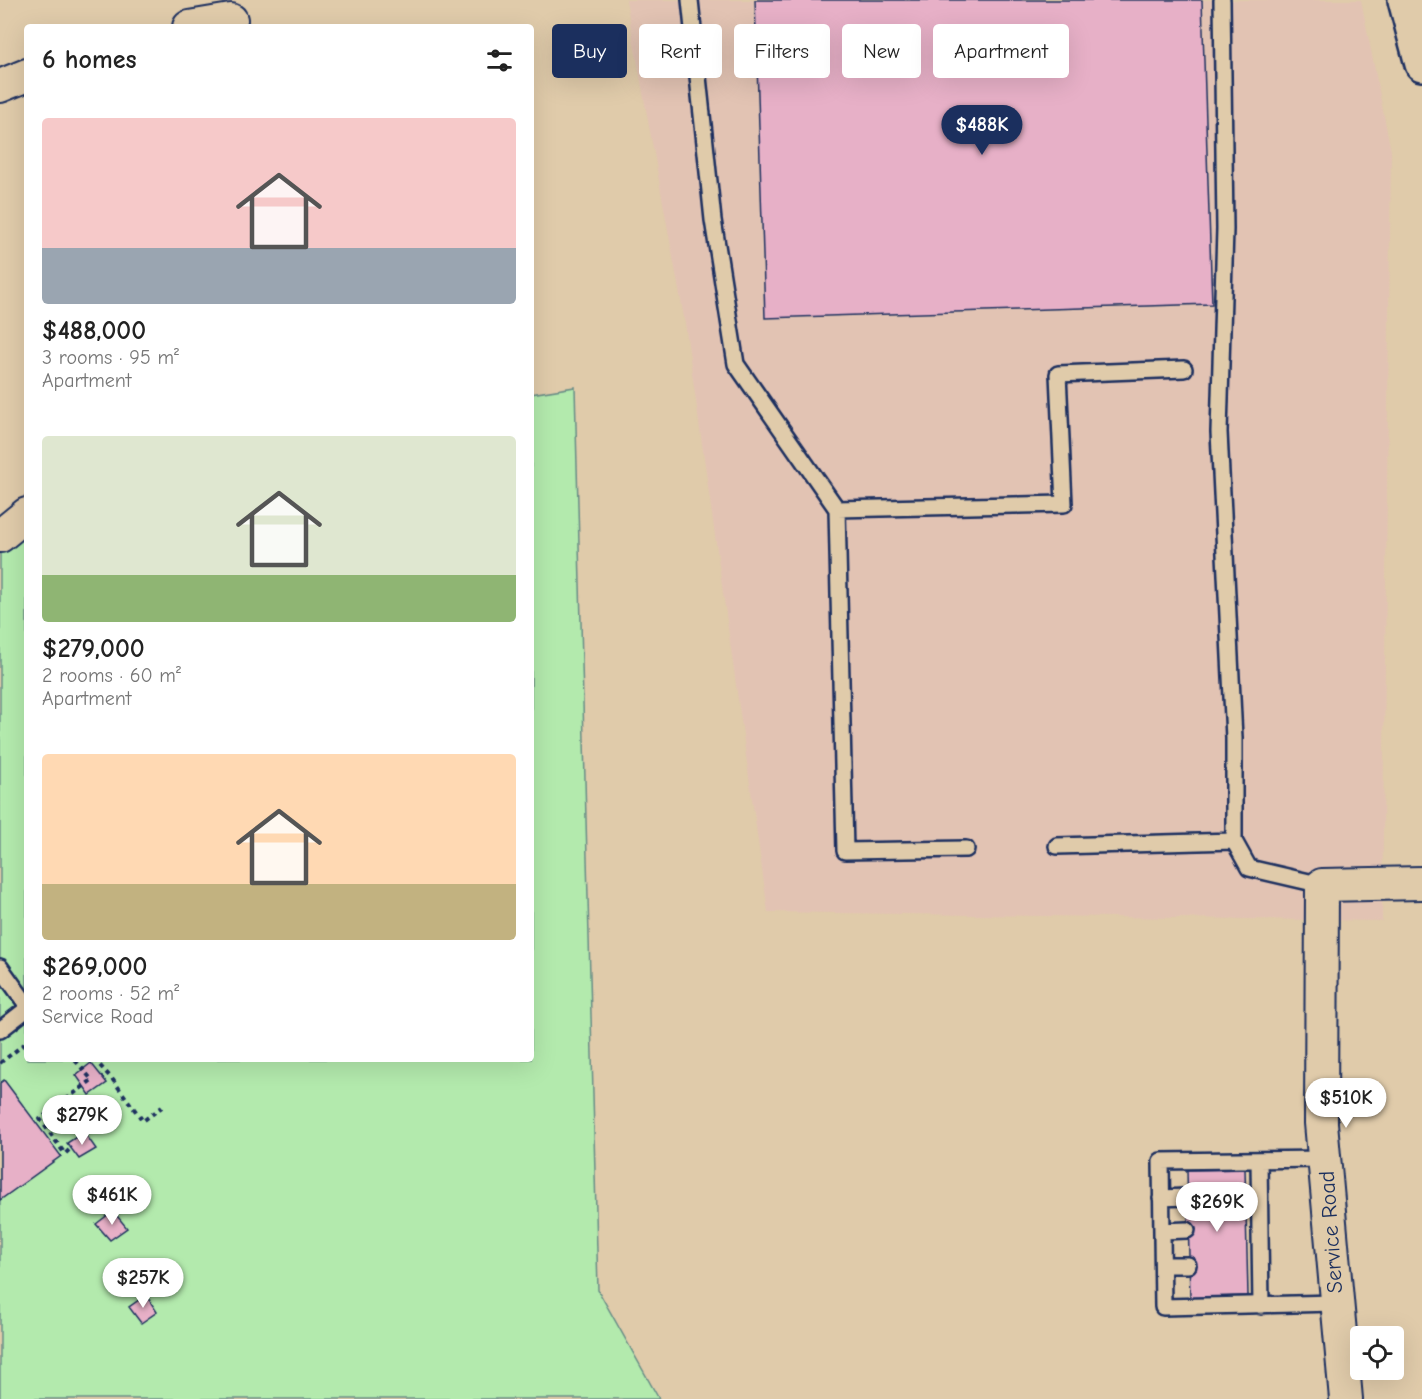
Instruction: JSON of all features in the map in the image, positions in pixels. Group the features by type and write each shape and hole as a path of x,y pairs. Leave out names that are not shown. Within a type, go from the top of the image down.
{"highway":[{"path":"1405,0 1422,64"}],"street":[{"path":"200,24 228,16"},
{"path":"0,86 24,76"},
{"path":"0,536 24,516"},
{"path":"1322,885 1422,883"},
{"name":"Service Road","path":"1322,885 1321,1122 1344,1387"}],"lane":[{"path":"690,0 713,220 736,364 837,509 845,851 966,849"},
{"path":"1221,0 1225,229 1219,432 1234,738 1234,841 1249,868 1322,885"},
{"path":"837,509 1064,504 1058,374 1184,369"},
{"path":"1057,846 1234,841"},
{"path":"0,967 24,1003"},
{"path":"0,1030 24,1010"},
{"path":"1325,1159 1161,1161 1163,1307 1336,1303"},
{"path":"1259,1160 1252,1196 1252,1264 1261,1306"},
{"path":"1161,1198 1186,1197"},
{"path":"1162,1231 1187,1230"},
{"path":"1163,1265 1188,1265"}],"path":[{"path":"0,1063 24,1044"},
{"path":"69,1150 64,1154 40,1119 92,1080 77,1062"},
{"path":"97,1062 143,1121 162,1107"}],"shaded area":[{"path":"626,0 1361,0 1391,151 1382,921 768,912 685,323 640,78 722,78 722,24 639,24 639,71"}],"green space":[{"path":"575,387 598,1290 659,1399 0,1399 0,536 24,516 24,1062 534,1062 534,394"}],"building":[{"path":"755,0 1202,0 1212,304 765,318 757,78 830,78 830,24 756,24"},
{"path":"91,1063 107,1083 90,1095 76,1075"},
{"path":"4,1080 61,1156 0,1200 0,1083"},
{"path":"84,1132 96,1149 79,1159 67,1143"},
{"path":"1245,1169 1248,1296 1190,1298 1187,1170"},
{"path":"113,1211 127,1228 110,1240 96,1224"},
{"path":"146,1295 157,1312 141,1323 129,1307"}]}
